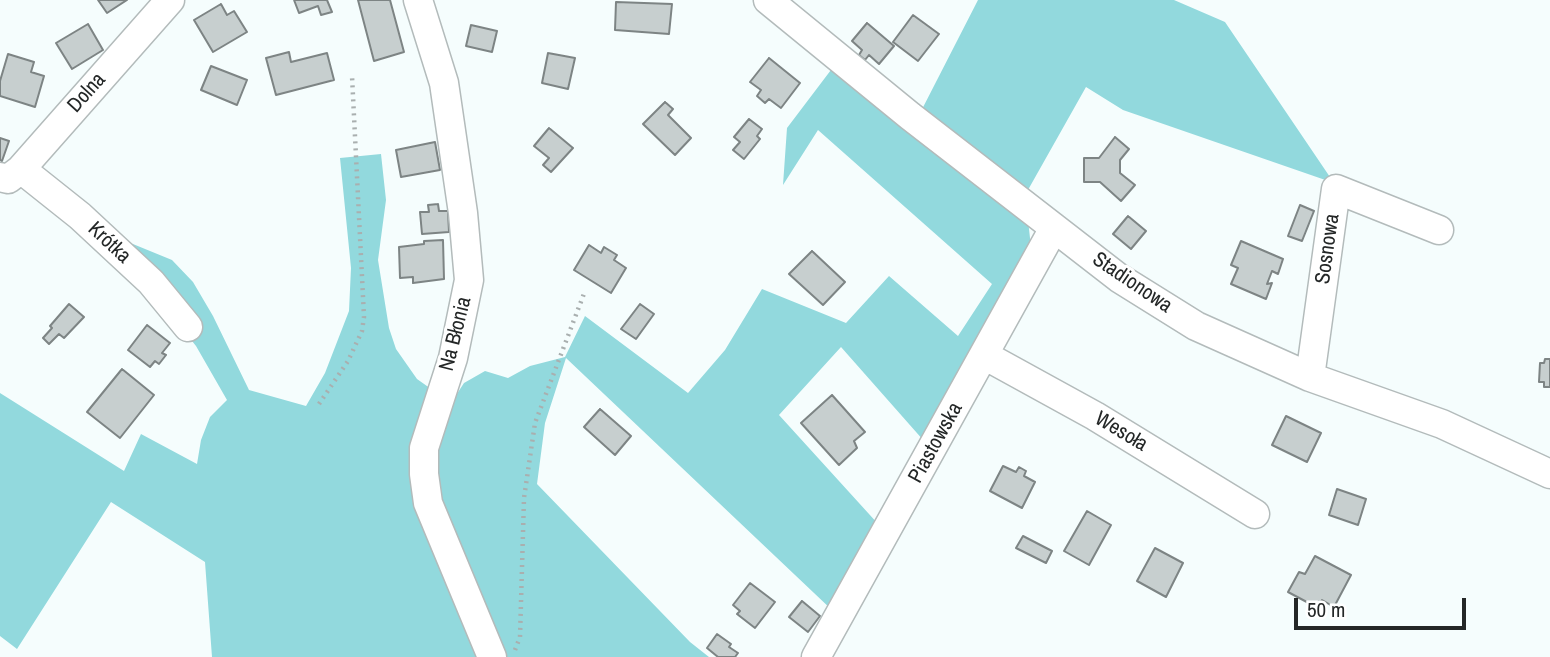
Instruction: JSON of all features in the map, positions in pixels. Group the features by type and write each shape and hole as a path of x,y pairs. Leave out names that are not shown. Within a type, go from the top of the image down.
{"street":[{"name":"Dolna","path":"11,173 170,0"},
{"name":"Na Błonia","path":"418,0 444,83 463,213 469,280 453,358 424,448 424,474 428,503 492,657"},
{"name":"Stadionowa","path":"768,0 910,116 1119,278 1196,326 1310,377 1442,424 1550,474"},
{"name":"Krótka","path":"11,173 80,216 151,282 188,327"},
{"name":"Sosnowa","path":"1310,377 1336,189 1439,230"},
{"name":"Piastowska","path":"816,657 1054,228"},
{"name":"Wesoła","path":"984,355 1095,416 1255,514"}],"path":[{"path":"319,404 348,361 362,331 364,317 352,76"},
{"path":"512,657 520,637 524,498 535,423 585,291"}],"shaded area":[{"path":"978,0 1174,0 1225,22 1334,183 1123,110 1086,87 1024,197 916,121"},
{"path":"837,62 1028,220 1032,256 924,441 841,347 779,415 879,525 833,611 566,358 545,423 537,484 690,642 709,657 212,657 205,562 111,502 17,649 0,636 0,393 124,471 141,434 197,464 201,440 210,417 227,400 196,346 106,233 172,260 193,282 213,316 249,390 306,406 325,373 349,311 351,268 340,158 381,154 386,200 378,260 389,328 396,349 417,379 451,403 464,383 485,371 508,378 530,366 565,357 585,316 688,393 725,350 762,289 846,323 889,276 958,336 992,284 818,130 783,185 787,128"}],"building":[{"path":"98,0 127,0 107,13"},
{"path":"294,0 327,0 332,12 321,15 318,6 299,13"},
{"path":"358,0 390,0 404,52 374,61"},
{"path":"616,2 672,4 669,34 615,30"},
{"path":"221,4 227,15 234,11 247,32 213,52 194,20"},
{"path":"913,15 939,34 918,61 893,42"},
{"path":"867,23 894,46 879,64 869,55 865,60 859,55 862,50 852,41"},
{"path":"88,24 103,50 72,69 56,43"},
{"path":"471,25 497,31 492,52 466,46"},
{"path":"289,52 291,62 327,53 334,80 276,95 266,58"},
{"path":"548,53 575,58 568,89 542,83"},
{"path":"8,54 34,62 31,72 44,76 35,107 0,96 0,81"},
{"path":"769,58 800,83 781,108 769,99 765,103 757,96 761,90 750,82"},
{"path":"211,66 247,80 237,105 201,90"},
{"path":"665,102 673,109 668,115 691,138 675,155 643,124"},
{"path":"749,119 762,129 757,136 760,139 744,159 733,150 740,142 734,137"},
{"path":"549,128 573,148 551,172 543,165 549,158 534,146"},
{"path":"1115,137 1129,149 1120,160 1120,173 1135,185 1121,201 1100,182 1084,182 1084,158 1099,158"},
{"path":"0,138 9,141 2,161 0,160"},
{"path":"435,142 440,170 401,177 396,150"},
{"path":"438,204 439,211 448,211 449,232 422,234 420,212 429,212 428,205"},
{"path":"1300,205 1314,211 1302,241 1288,236"},
{"path":"1128,216 1146,231 1131,249 1113,234"},
{"path":"443,240 444,279 413,283 413,277 400,278 399,247"},
{"path":"1241,241 1283,259 1278,274 1272,271 1267,284 1272,283 1266,299 1231,284 1238,268 1231,265"},
{"path":"589,245 601,253 604,247 617,255 614,260 626,268 611,293 574,270"},
{"path":"812,251 845,282 823,305 789,274"},
{"path":"69,304 84,317 64,338 59,334 49,344 43,338"},
{"path":"640,304 654,314 636,339 621,329"},
{"path":"147,325 170,343 162,353 166,355 159,364 155,361 150,367 128,350"},
{"path":"1545,359 1550,359 1550,387 1544,387 1544,382 1539,382 1540,363 1544,363"},
{"path":"122,369 154,395 120,438 87,412"},
{"path":"832,395 865,432 854,441 857,448 839,465 801,423"},
{"path":"600,409 631,436 615,455 584,427"},
{"path":"1286,416 1321,433 1307,462 1272,445"},
{"path":"1003,466 1016,472 1019,467 1026,471 1024,476 1035,482 1022,508 990,491"},
{"path":"1337,489 1366,499 1358,525 1329,515"},
{"path":"1087,511 1111,525 1089,565 1064,551"},
{"path":"1023,536 1052,551 1046,563 1016,548"},
{"path":"1155,548 1183,563 1166,597 1137,581"},
{"path":"1315,556 1351,575 1334,607 1322,600 1318,608 1288,592 1299,572 1305,574"},
{"path":"750,583 775,602 755,628 737,614 740,611 733,605"},
{"path":"802,601 820,616 808,632 789,617"},
{"path":"717,634 731,644 729,647 738,653 735,657 718,657 707,648"}]}
